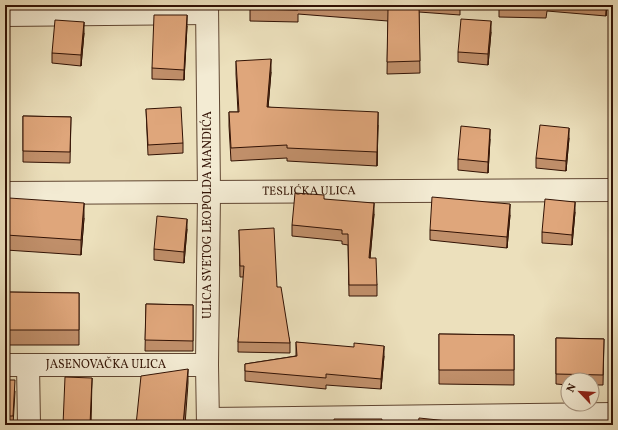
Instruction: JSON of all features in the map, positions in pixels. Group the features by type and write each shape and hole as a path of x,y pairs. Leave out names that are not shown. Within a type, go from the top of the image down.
{"street":[{"path":"5,15 207,9"},
{"name":"ULICA SVETOG LEOPOLDA MANDIĆA","path":"207,9 209,193 207,365 208,422"},
{"name":"TESLIĆKA ULICA","path":"5,193 613,190"},
{"name":"JASENOVAČKA ULICA","path":"5,365 207,365"},
{"path":"28,365 29,425"},
{"path":"208,422 613,414"}],"building":[{"path":"250,5 298,5 298,10 250,9"},
{"path":"339,5 419,5 420,61 387,62 388,9"},
{"path":"499,5 546,5 546,8 499,7"},
{"path":"154,15 187,15 184,70 152,68"},
{"path":"461,19 491,21 488,54 458,52"},
{"path":"55,20 84,22 81,55 52,53"},
{"path":"271,59 267,107 378,112 377,152 287,148 287,145 231,148 229,112 239,112 236,61"},
{"path":"181,107 183,143 148,145 146,109"},
{"path":"23,116 71,117 70,152 23,151"},
{"path":"540,125 569,128 566,161 536,158"},
{"path":"461,126 490,129 488,162 458,159"},
{"path":"295,193 324,195 324,199 374,203 369,258 376,258 377,285 349,285 348,234 342,234 342,230 292,225"},
{"path":"432,197 510,204 507,237 430,230"},
{"path":"9,198 84,203 81,240 6,235"},
{"path":"545,199 575,202 572,235 542,232"},
{"path":"157,216 187,219 184,252 154,249"},
{"path":"274,228 277,287 281,287 290,343 238,342 244,266 240,266 239,230"},
{"path":"5,292 79,293 79,330 5,330"},
{"path":"146,304 193,305 193,341 145,340"},
{"path":"439,334 514,335 514,370 439,370"},
{"path":"556,338 604,339 603,375 600,375 600,372 560,372 560,374 556,374"},
{"path":"296,342 354,347 354,343 384,346 381,379 326,374 326,378 245,371 245,364 297,356"},
{"path":"188,369 183,425 136,425 141,376"},
{"path":"65,377 92,378 90,425 63,425"},
{"path":"5,380 15,380 13,416 5,416"},
{"path":"419,418 448,421 448,425 418,425"},
{"path":"334,419 382,419 381,425 334,425"},
{"path":"496,422 543,423 543,425 496,425"}]}
